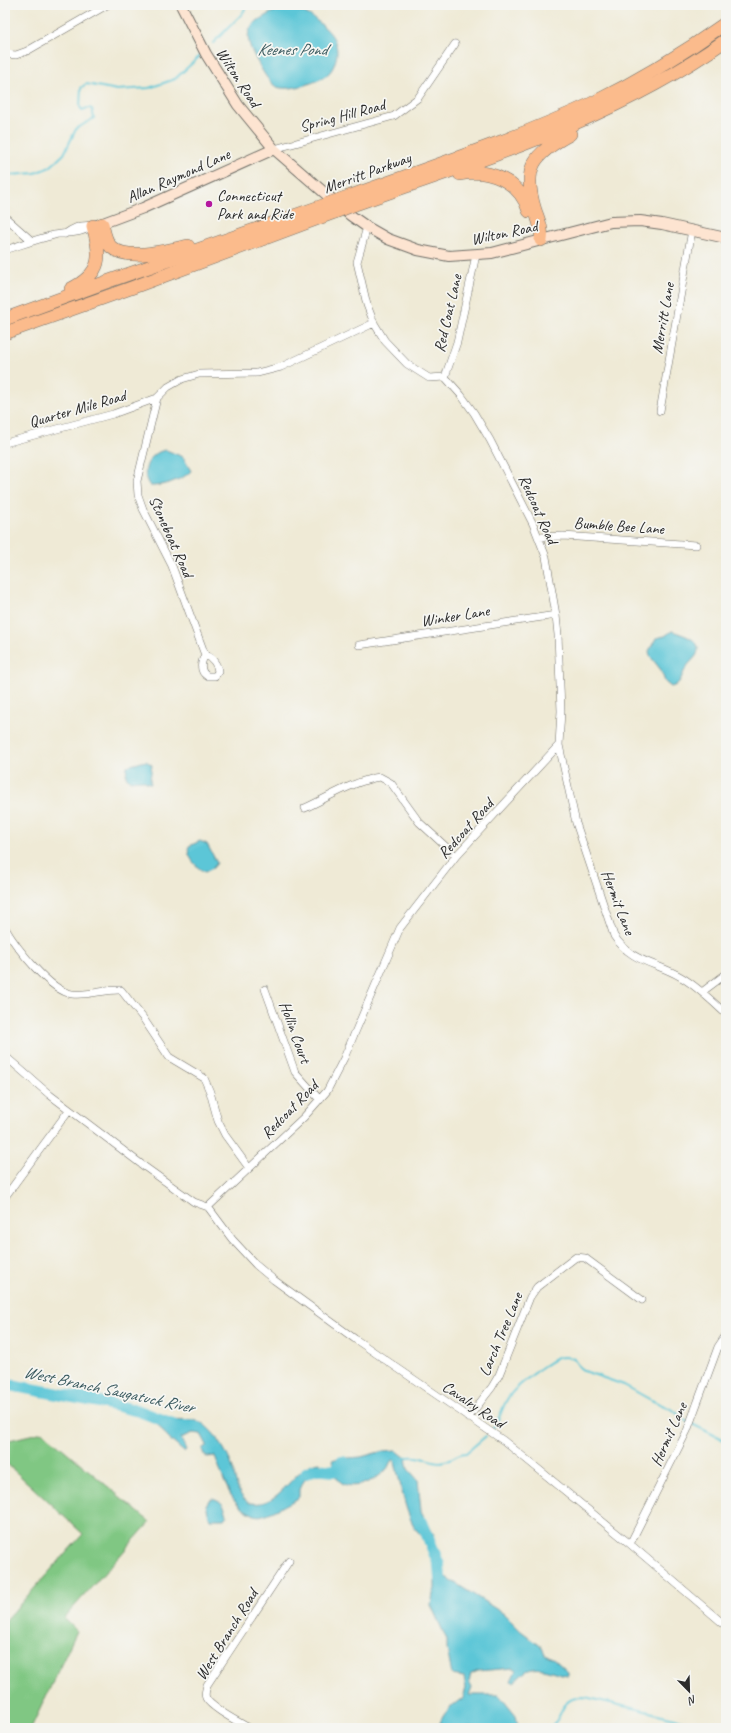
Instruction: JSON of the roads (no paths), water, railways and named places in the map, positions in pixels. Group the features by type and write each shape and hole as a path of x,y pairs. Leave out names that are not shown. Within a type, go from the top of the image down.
{"highway":[{"name":"Merritt Parkway","path":"5,333 131,288 512,138 592,103 658,67 726,23"},
{"name":"Merritt Parkway","path":"349,201 395,190 507,151 577,124 630,98 691,64 726,40"},
{"path":"541,240 541,229 529,185 531,171 535,161 541,153 558,141 645,95 691,64"},
{"path":"395,190 465,173 480,171 496,176 519,192 527,203 535,230 541,240"},
{"name":"Merritt Parkway","path":"5,318 252,231 331,208"},
{"path":"97,225 111,246 121,253 134,255 198,244 252,231"},
{"path":"5,318 80,284 91,275 97,265 99,254 97,225"}],"main road":[{"name":"Wilton Road","path":"181,5 206,54 238,105 274,150 366,227 388,239 418,250 449,256 492,253 611,222 662,224 726,238"},
{"name":"Allan Raymond Lane","path":"97,225 172,195 274,150"}],"street":[{"path":"5,54 16,55 27,51 107,5"},
{"name":"Spring Hill Road","path":"274,150 394,116 418,98 455,44"},
{"path":"5,218 32,241"},
{"name":"Allan Raymond Lane","path":"5,250 32,241 88,230 97,225"},
{"path":"366,227 357,262 365,300 374,323 385,341 407,364 429,378 445,377"},
{"name":"Merritt Lane","path":"660,411 692,230"},
{"name":"Red Coat Lane","path":"445,377 457,342 476,255"},
{"path":"157,398 168,387 182,379 199,374 257,373 281,367 374,323"},
{"name":"Redcoat Road","path":"208,1207 304,1118 320,1100 331,1085 344,1058 400,928 456,856 559,745 561,711 556,615 550,576 539,537 490,440 474,413 445,377"},
{"name":"Quarter Mile Road","path":"5,443 113,414 157,398"},
{"name":"Stoneboat Road","path":"157,398 137,481 138,495 143,509 172,566 205,655"},
{"name":"Bumble Bee Lane","path":"539,537 562,536 696,545"},
{"name":"Winker Lane","path":"359,645 556,615"},
{"name":"Hermit Lane","path":"559,745 576,823 614,936 620,945 634,956 679,976 702,992 726,1014"},
{"path":"305,808 352,786 380,777 391,784 419,822 456,856"},
{"path":"5,928 19,950 34,966 50,982 65,992 78,995 110,990 121,990 143,1018 169,1057 204,1078 210,1092 218,1121 225,1135 249,1168"},
{"path":"702,992 726,974"},
{"name":"Hollin Court","path":"265,989 295,1072 320,1100"},
{"path":"5,1056 69,1110 144,1167 194,1202 208,1207"},
{"path":"5,1197 69,1110"},
{"name":"Cavalry Road","path":"208,1207 232,1239 256,1265 274,1280 355,1339 468,1418 504,1441 630,1544 726,1626"},
{"name":"Larch Tree Lane","path":"468,1418 492,1387 499,1375 530,1296 537,1287 576,1257 584,1258 642,1300"},
{"name":"Hermit Lane","path":"630,1544 688,1431 718,1347 726,1335"},
{"name":"West Branch Road","path":"249,1728 213,1705 207,1700 205,1692 207,1686 289,1561"}],"water":[{"name":"Keenes Pond","path":"281,9 300,11 310,15 331,34 334,39 337,52 334,65 329,73 319,80 303,86 280,88 275,86 270,81 257,61 249,43 248,37 251,27 255,22"},
{"path":"166,450 183,457 191,471 172,482 150,486 145,475 148,464 155,455"},
{"path":"672,631 692,639 698,646 698,650 696,656 687,666 679,682 671,687 665,682 661,670 650,656 649,651 656,638 665,636"},
{"path":"146,761 152,765 150,780 151,784 142,780 130,781 126,776 127,766"},
{"path":"200,841 207,844 217,863 213,868 205,872 195,865 190,857 188,849 189,846"},
{"path":"161,1416 172,1419 198,1421 207,1427 226,1452 241,1496 250,1503 261,1503 271,1499 302,1470 311,1465 320,1462 322,1468 311,1473 306,1479 299,1489 299,1497 297,1499 272,1512 261,1516 256,1515 242,1508 231,1495 215,1456 207,1457 204,1455 202,1449 207,1445 201,1434 193,1433 181,1438 186,1450 184,1452 168,1438 156,1422"},
{"path":"396,1450 406,1458 408,1469 418,1480 421,1511 434,1535 424,1538 417,1531 412,1522 404,1502 394,1460 392,1460 382,1474 371,1481 359,1485 347,1485 339,1481 336,1476 332,1460 361,1457 383,1451"},
{"path":"212,1498 218,1500 224,1506 227,1515 224,1519 210,1519 206,1505"},
{"path":"441,1574 504,1614 521,1631 541,1646 545,1654 554,1659 568,1672 568,1675 535,1669 525,1672 514,1682 511,1681 516,1670 513,1668 478,1671 471,1674 469,1681 472,1687 469,1695 499,1695 516,1716 518,1725 517,1728 439,1728 444,1714 455,1703 463,1698 466,1688 464,1677 452,1675 447,1649 447,1640 431,1605 435,1589 435,1579"}],"waterway":[{"path":"213,43 242,14 245,9 244,5"},
{"path":"5,172 10,175 35,173 50,167 64,154 76,129 94,118 92,109 88,108 82,110 80,107 81,88 86,84 117,90 149,88 175,79 200,56"},
{"path":"493,1428 507,1399 519,1386 553,1360 566,1357 573,1358 579,1367 584,1371 624,1385 673,1410 686,1421 726,1441"},
{"name":"West Branch Saugatuck River","path":"5,1384 139,1411 173,1424"},
{"path":"405,1458 414,1457 443,1462 459,1454 466,1453 486,1436"},
{"name":"West Branch Saugatuck River","path":"306,1473 315,1469 334,1471 342,1462 345,1463"},
{"name":"West Branch Saugatuck River","path":"422,1522 439,1565 440,1578"},
{"name":"West Branch Saugatuck River","path":"548,1728 554,1724 565,1704 576,1698 585,1697 675,1718 702,1728"}],"place":[{"name":"Connecticut Park and Ride","path":"209,204"}]}
